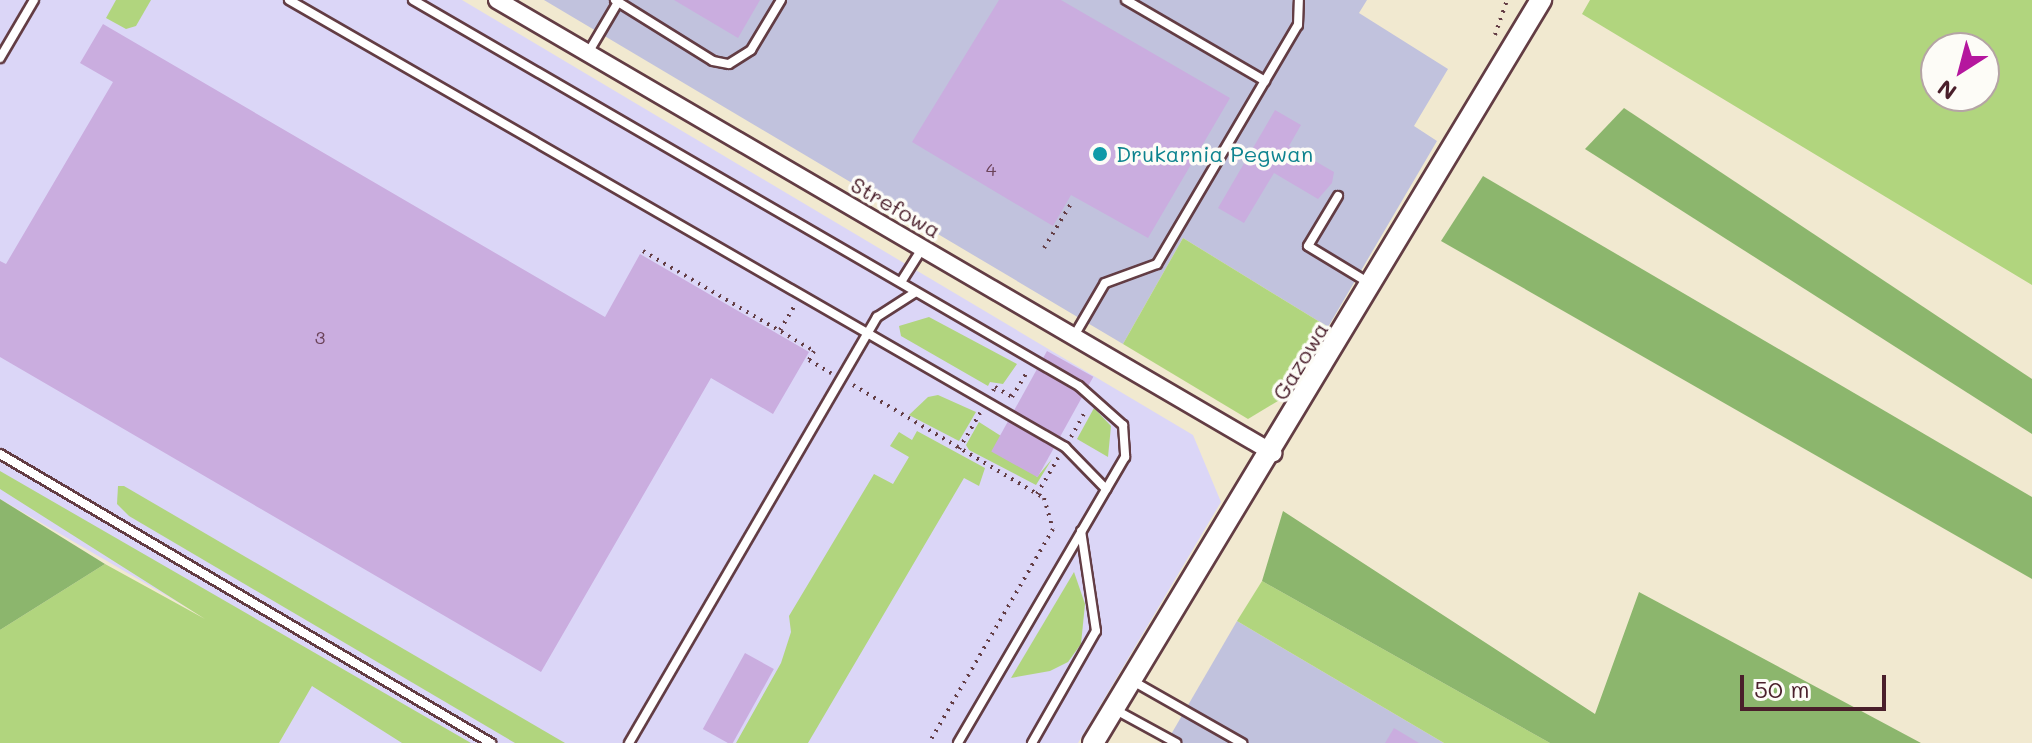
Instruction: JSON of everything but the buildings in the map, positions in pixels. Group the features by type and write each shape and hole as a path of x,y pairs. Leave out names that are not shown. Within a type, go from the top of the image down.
{"street":[{"name":"Strefowa","path":"497,0 1273,453"},
{"name":"Gazowa","path":"1093,743 1273,453 1541,0"}],"lane":[{"path":"0,58 34,0"},
{"path":"289,0 867,336 1065,447 1106,489"},
{"path":"413,0 901,282 1093,398 1123,425 1125,457 958,743"},
{"path":"588,53 616,1 713,61 729,64 751,50 781,0"},
{"path":"1074,336 1105,283 1157,264 1298,25 1299,0"},
{"path":"1129,1 1265,81"},
{"path":"1338,196 1308,246 1373,285"},
{"path":"901,282 923,247"},
{"path":"629,743 867,336 889,306 916,292"},
{"path":"0,454 491,743"},
{"path":"1032,743 1096,631 1081,531"},
{"path":"1131,679 1242,743"},
{"path":"1114,708 1176,743"}],"path":[{"path":"1044,248 1072,202"},
{"path":"643,251 814,351 809,360 1044,498 1053,529 929,743"},
{"path":"1037,494 1093,398"}],"shaded area":[{"path":"0,0 462,0 1193,435 1221,502 1078,743 279,743 314,681 0,499"},
{"path":"544,0 1367,0 1359,13 1448,69 1414,126 1437,141 1328,327 1183,238 1123,344"},
{"path":"1237,621 1444,743 1166,743"}],"green space":[{"path":"116,0 151,0 136,26 126,29 106,18"},
{"path":"1590,0 2032,0 2032,285 1582,14"},
{"path":"1624,108 2032,379 2032,434 1585,149"},
{"path":"1483,176 2032,497 2032,579 1441,241"},
{"path":"1183,238 1328,327 1283,398 1248,419 1123,344"},
{"path":"929,317 1017,364 1003,384 990,382 988,386 901,336 899,326"},
{"path":"938,395 976,412 959,441 909,415 928,397"},
{"path":"1094,408 1111,426 1108,457 1077,439"},
{"path":"979,422 1001,436 1037,477 1052,459 1036,485 969,450 966,445"},
{"path":"917,431 985,468 979,486 964,478 808,743 736,743 781,663 791,632 789,616 874,474 893,484 909,457 890,446 899,432 912,440"},
{"path":"0,471 471,743 402,743 312,686 279,743 0,743 0,630 105,564 205,619 0,489"},
{"path":"118,486 124,486 565,743 515,743 129,516 117,504"},
{"path":"0,499 105,564 0,630"},
{"path":"1283,511 1595,714 1639,592 1921,743 1550,743 1262,581"},
{"path":"1074,572 1085,604 1081,644 1068,662 1050,671 1011,678"},
{"path":"1262,581 1550,743 1444,743 1237,621"}],"place":[{"name":"Drukarnia Pegwan","path":"1100,154"}]}
